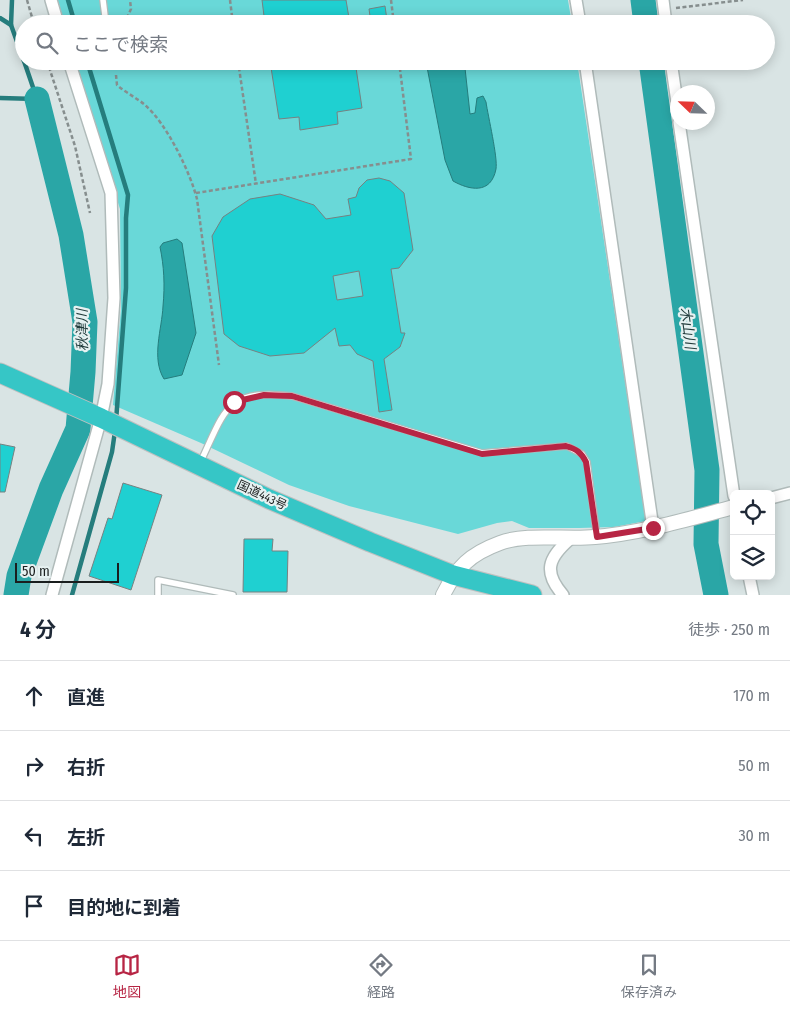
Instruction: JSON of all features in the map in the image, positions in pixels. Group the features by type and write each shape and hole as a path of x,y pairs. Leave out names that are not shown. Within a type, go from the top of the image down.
{"highway":[{"name":"国道443号","path":"0,373 111,423 285,506 453,575 532,595"}],"street":[{"path":"51,0 55,15"},
{"path":"576,0 578,15"},
{"path":"52,595 111,423 108,384 114,298 111,193 73,70"},
{"path":"586,70 657,527"},
{"path":"672,70 674,85"},
{"path":"680,130 733,490"},
{"path":"775,497 790,493"},
{"path":"443,595 453,575 473,555 502,542 527,538 570,539 597,537 657,527 730,508"},
{"path":"563,595 553,583 550,574 552,560 559,549 570,539"},
{"path":"750,580 753,595"}],"lane":[{"path":"103,0 105,15"},
{"path":"200,465 226,408 234,402 264,395 292,396 482,454 566,446 575,449 582,454 586,462 597,537"},
{"path":"158,595 158,580 233,595"}],"path":[{"path":"27,0 31,15"},
{"path":"128,15 131,9 130,0"},
{"path":"230,0 232,15"},
{"path":"391,0 393,15"},
{"path":"664,5 743,0"},
{"path":"50,70 75,146 90,213"},
{"path":"115,70 117,85 146,106 165,131 190,174 196,193 219,365"},
{"path":"239,70 256,184"},
{"path":"196,193 411,159 400,70"}],"shaded area":[{"path":"54,0 568,0 570,15 58,15"},
{"path":"76,70 578,70 646,521 614,527 529,528 512,521 497,523 458,534 349,506 289,485 201,443 113,405 121,309 120,209"},
{"path":"428,70 465,70 470,114 475,113 477,98 483,96 486,102 496,169 489,183 484,187 466,187 453,181 445,160"},
{"path":"177,239 182,243 196,333 182,375 164,379 158,362 158,343 164,291 160,247 163,243"}],"building":[{"path":"262,0 346,0 348,15 264,15"},
{"path":"385,6 386,15 370,15 369,9"},
{"path":"271,70 356,70 362,108 337,112 338,124 300,130 299,117 279,119"},
{"path":"379,178 390,181 404,193 413,250 399,268 391,269 401,333 405,333 400,347 384,359 392,410 379,412 373,361 357,354 350,345 339,346 335,328 304,353 270,356 239,346 224,334 212,236 223,217 250,199 280,194 314,205 326,219 351,215 348,199 356,197 359,188 367,180","holes":["359,271 363,296 337,300 333,276"]},
{"path":"0,444 15,447 5,492 0,492"},
{"path":"123,483 162,495 131,590 89,576 108,518 112,519"},
{"path":"244,539 273,539 272,551 288,551 287,592 243,592"}],"waterway":[{"name":"秋津川","path":"12,0 11,25 15,36"},
{"path":"68,0 72,15"},
{"name":"木山川","path":"643,0 645,15"},
{"path":"0,18 11,25"},
{"name":"秋津川","path":"0,98 37,99 27,70"},
{"path":"90,70 128,195 126,218 126,288 116,421"},
{"name":"木山川","path":"652,70 707,470 706,544 716,595"},
{"name":"秋津川","path":"16,595 19,576 51,489 78,429 83,372 85,322 71,235 37,99"},
{"path":"72,595 112,452 115,431"}],"route":[{"path":"234,402 244,398 264,395 280,394 292,396 482,454 566,446 582,454 586,462 597,537 653,528"}]}
